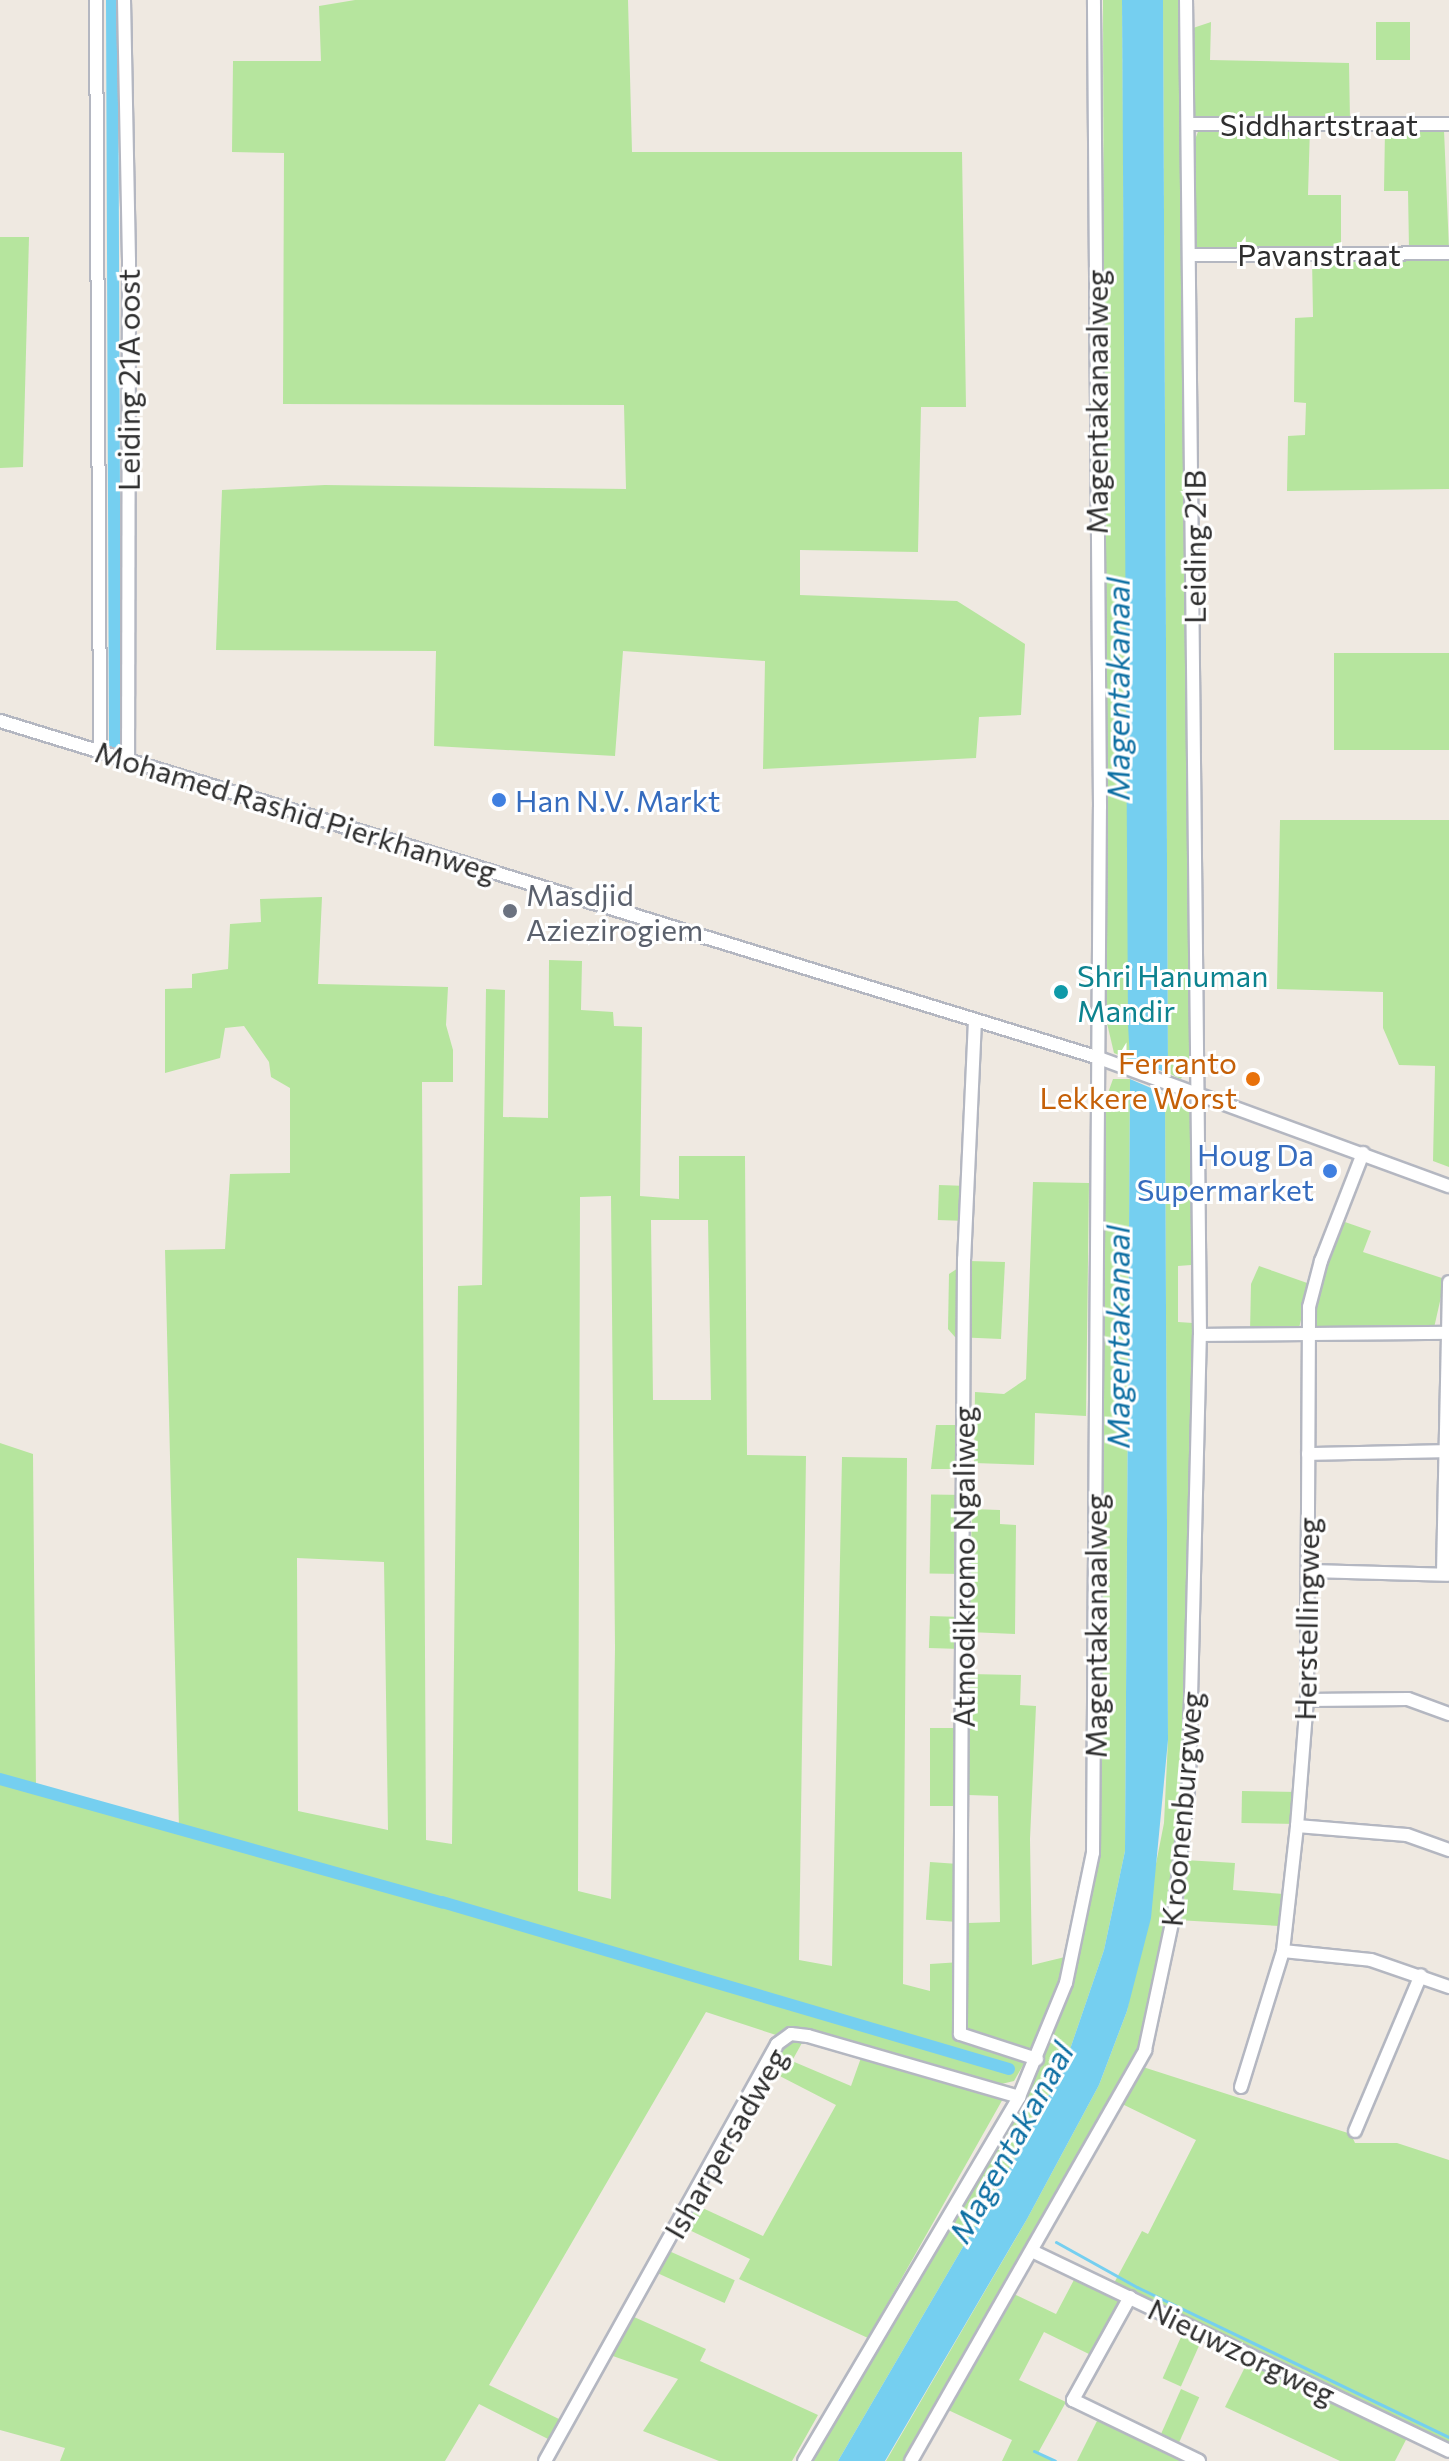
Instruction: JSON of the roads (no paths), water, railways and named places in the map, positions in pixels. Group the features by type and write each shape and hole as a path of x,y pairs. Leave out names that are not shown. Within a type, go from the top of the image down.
{"street":[{"path":"96,0 100,751"},
{"name":"Leiding 21A oost","path":"124,0 129,260 128,760"},
{"name":"Magentakanaalweg","path":"804,2461 1019,2097 1066,1983 1093,1853 1100,791 1094,0"},
{"name":"Leiding 21B","path":"1186,0 1196,1094"},
{"name":"Siddhartstraat","path":"1188,124 1449,124"},
{"name":"Pavanstraat","path":"1189,255 1449,253"},
{"name":"Mohamed Rashid Pierkhanweg","path":"0,721 1096,1057 1449,1186"},
{"name":"Atmodikromo Ngaliweg","path":"975,1020 964,1259 960,2034 1037,2059"},
{"name":"Kroonenburgweg","path":"911,2461 1034,2252 1138,2065 1162,1982 1193,1721 1200,1335 1196,1094"},
{"name":"Herstellingweg","path":"1241,2087 1283,1951 1297,1826 1307,1700 1306,1334 1321,1261 1363,1153"},
{"path":"1308,1571 1446,1574 1449,1282"},
{"path":"1200,1335 1448,1333"},
{"path":"1308,1454 1446,1451"},
{"path":"1307,1700 1408,1699 1449,1714"},
{"path":"1297,1826 1407,1835 1449,1850"},
{"path":"1283,1951 1371,1960 1449,1987"},
{"path":"1355,2131 1421,1975"},
{"name":"Isharpersadweg","path":"545,2461 777,2044 791,2034 808,2036 1019,2097"},
{"name":"Nieuwzorgweg","path":"1034,2252 1449,2451"},
{"path":"1130,2297 1073,2400 1199,2461"}],"water":[{"path":"1122,0 1163,0 1168,1073 1130,1060 1128,1024"},
{"path":"1130,1079 1165,1094 1168,1740 1151,1918 1127,2011 1099,2085 1027,2219 885,2461 838,2461 1026,2139 1066,2061 1104,1950 1125,1851"}],"waterway":[{"path":"112,0 115,745"},
{"path":"0,1779 442,1902 1009,2069"},
{"path":"1056,2242 1137,2287 1449,2437"},
{"path":"1034,2451 1055,2461"}],"place":[{"name":"Han N.V. Markt","path":"499,800"},
{"name":"Masdjid Aziezirogiem","path":"510,911"},
{"name":"Shri Hanuman Mandir","path":"1061,992"},
{"name":"Ferranto Lekkere Worst","path":"1253,1079"},
{"name":"Houg Da Supermarket","path":"1330,1171"}],"water label":[{"name":"Magentakanaal","path":"1117,689"},
{"name":"Magentakanaal","path":"1117,1337"},
{"name":"Magentakanaal","path":"1010,2142"}]}
